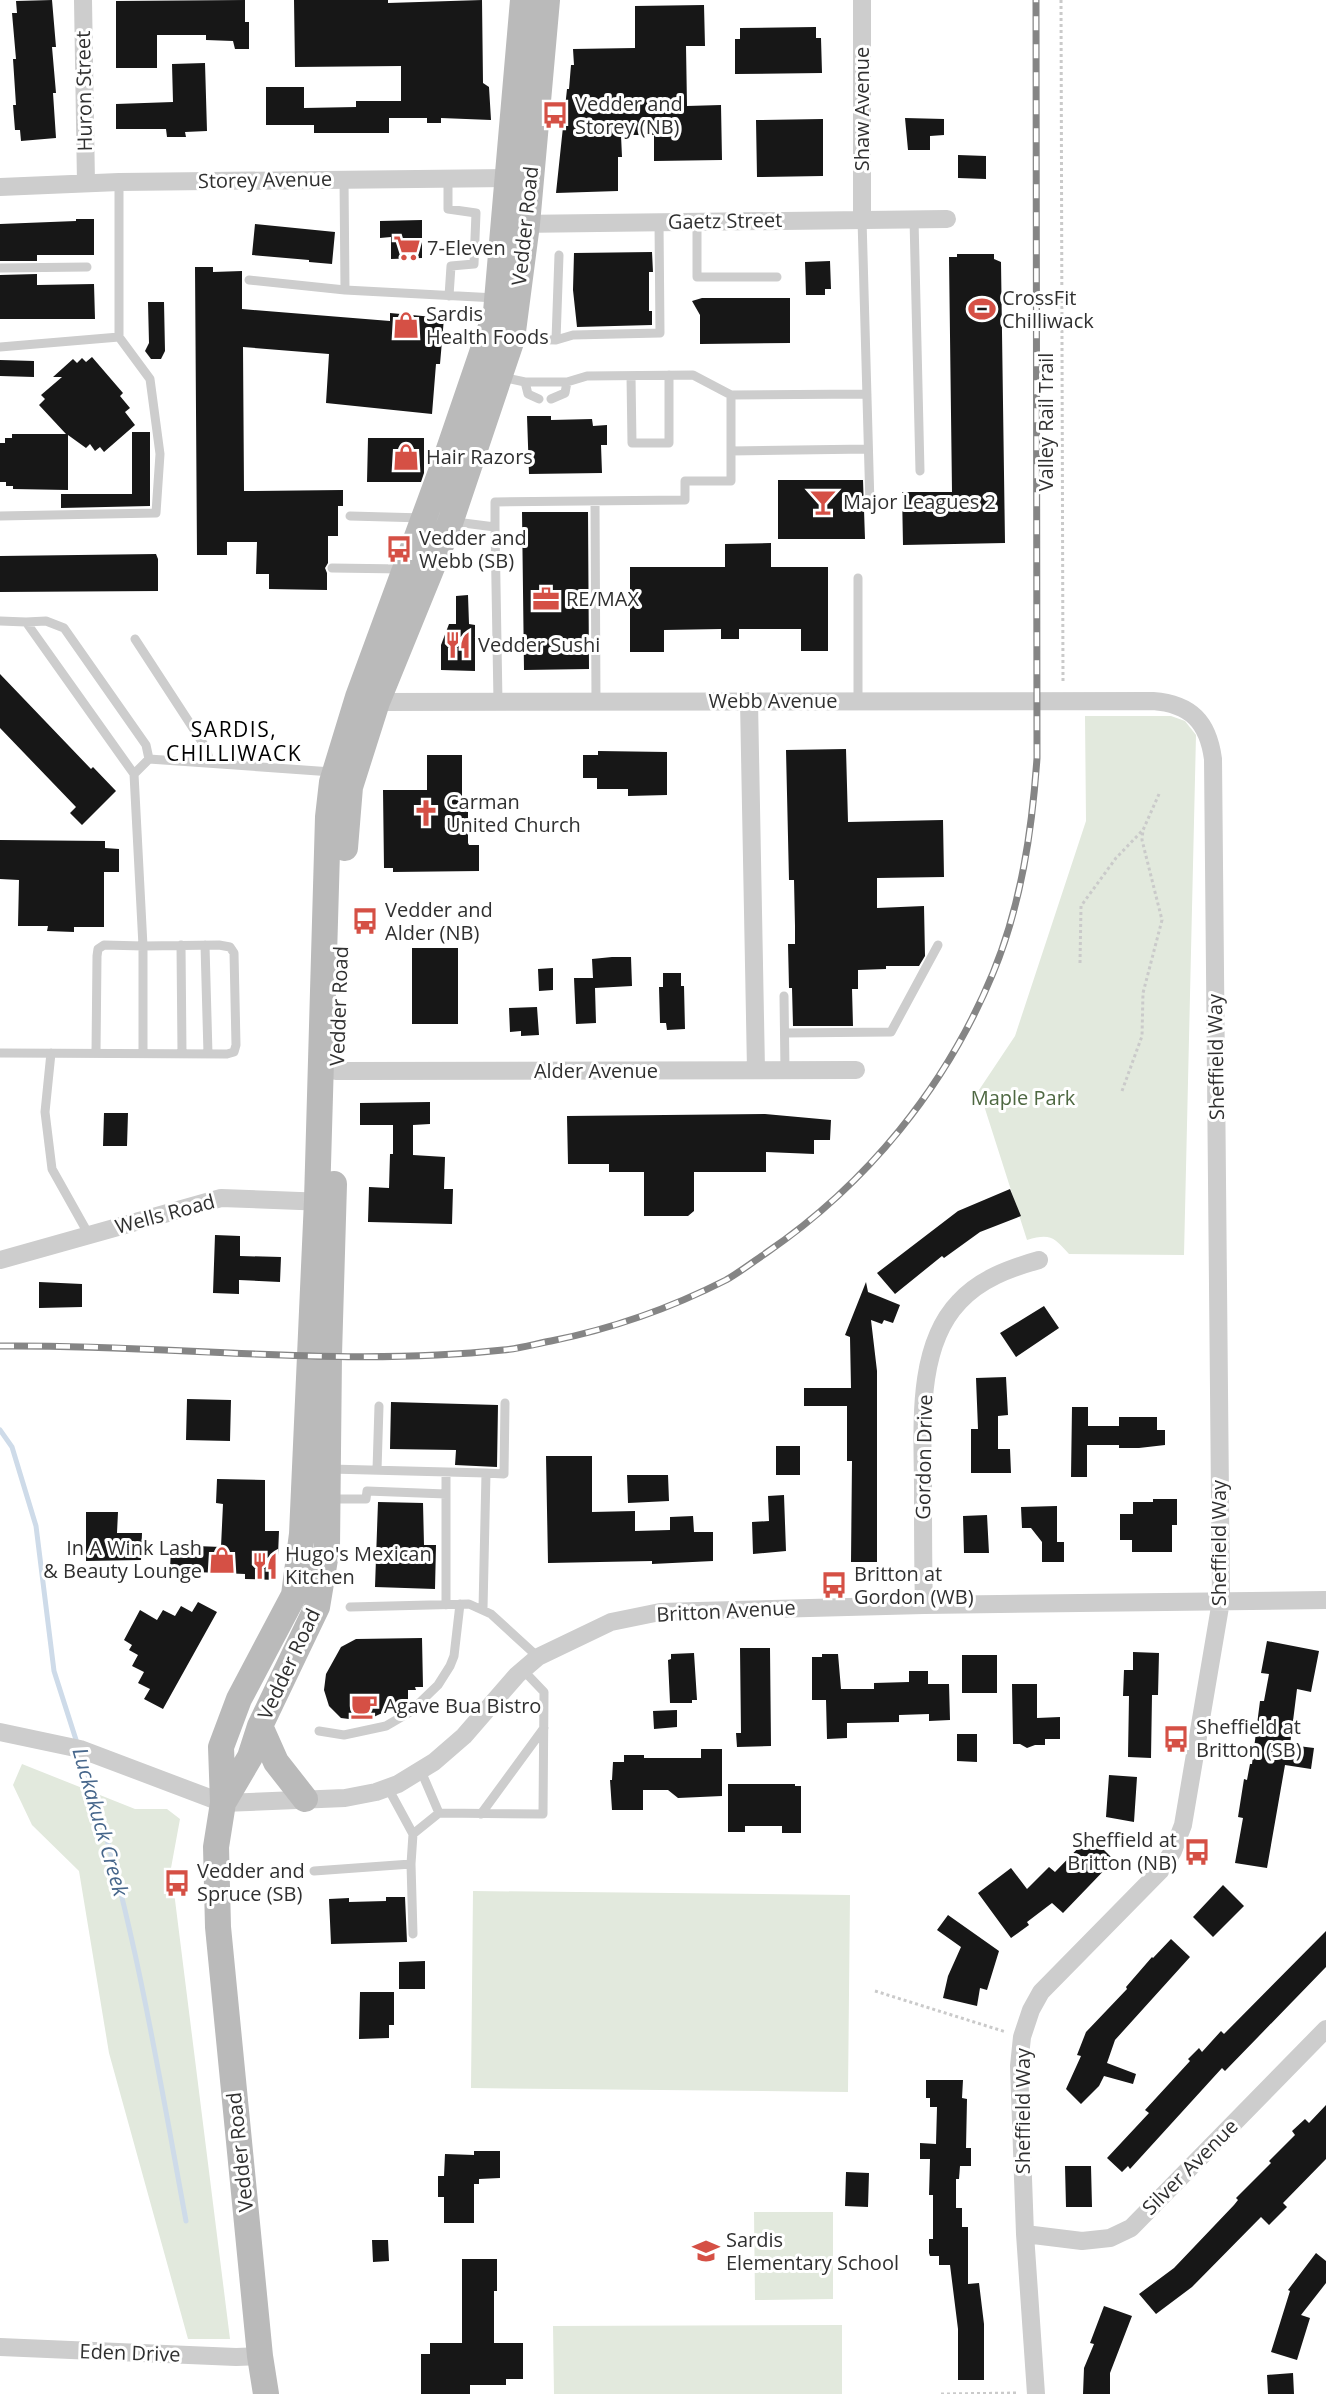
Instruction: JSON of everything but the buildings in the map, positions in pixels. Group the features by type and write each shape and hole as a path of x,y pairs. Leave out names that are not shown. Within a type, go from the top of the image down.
{"main road":[{"name":"Vedder Road","path":"519,178 523,0"},
{"name":"Vedder Road","path":"223,1803 250,1757 260,1726 317,1607 327,1547 329,1355 325,1202 328,817 367,700 405,569 496,312 497,238 519,178 547,0"},
{"name":"Vedder Road","path":"367,700 450,523 512,339 497,238"},
{"name":"Vedder Road","path":"266,2394 260,2356 218,1927 216,1847 223,1803 221,1747 238,1699 294,1595 302,1534 336,1071 346,820 344,774"},
{"path":"260,1726 276,1762 305,1799"}],"street":[{"name":"Huron Street","path":"83,0 86,183"},
{"name":"Shaw Avenue","path":"862,0 862,219"},
{"name":"Storey Avenue","path":"0,187 119,182 519,178"},
{"name":"Gaetz Street","path":"497,238 659,222 946,219"},
{"name":"Webb Avenue","path":"367,700 596,702 1063,700 1172,702 1187,709"},
{"path":"749,701 756,1070"},
{"name":"Sheffield Way","path":"1036,2393 1025,2234 1019,2066 1022,2037 1031,2010 1041,1992 1160,1870 1173,1851 1183,1825 1221,1601 1214,759 1206,729 1187,709"},
{"name":"Alder Avenue","path":"336,1071 856,1070"},
{"name":"Wells Road","path":"0,1260 221,1198 325,1202"},
{"name":"Gordon Drive","path":"924,1605 923,1399 930,1357 943,1324 959,1302 981,1284 1008,1268 1039,1260"},
{"name":"Britton Avenue","path":"223,1803 345,1798 388,1788 421,1771 464,1736 523,1670 538,1658 611,1622 660,1612 924,1605 1326,1600"},
{"path":"0,1732 80,1749 223,1803"},
{"name":"Silver Avenue","path":"1025,2234 1082,2241 1110,2238 1131,2228 1326,2030"},
{"name":"Eden Drive","path":"0,2347 236,2357 260,2356"}],"lane":[{"path":"448,178 448,209 476,213 497,238 474,264 450,266 449,296"},
{"path":"344,180 345,290"},
{"path":"0,516 156,513 160,454 150,379 119,337 119,182"},
{"path":"862,219 870,505"},
{"path":"914,219 920,471"},
{"path":"697,221 697,277 777,277"},
{"path":"512,339 556,340 573,335 660,333 659,222"},
{"path":"556,340 558,255"},
{"path":"0,268 87,267"},
{"path":"249,280 345,290 497,298"},
{"path":"0,347 119,337"},
{"path":"632,376 632,443 660,443 669,442 669,375"},
{"path":"500,376 525,382 567,382 587,376 693,375 731,395 867,394"},
{"path":"525,382 528,394 539,399"},
{"path":"551,399 565,393 567,382"},
{"path":"498,702 495,502 685,500 685,481 731,481 731,395"},
{"path":"731,451 868,449"},
{"path":"595,501 596,702"},
{"path":"350,516 424,518 495,527"},
{"path":"332,568 405,569"},
{"path":"858,578 858,701"},
{"path":"0,621 46,621 63,628 146,745 149,759"},
{"path":"26,622 134,774 143,946 143,1053"},
{"path":"135,639 206,748 210,763"},
{"path":"134,774 149,759 344,774"},
{"path":"0,1053 208,1054 234,1052 236,1045 234,953 230,947 104,945 98,949 96,1053"},
{"path":"181,945 182,1053"},
{"path":"205,945 208,1054"},
{"path":"785,1033 891,1032 938,945"},
{"path":"784,996 785,1070"},
{"path":"51,1053 45,1112 52,1169 89,1235"},
{"path":"328,1469 504,1474 504,1403"},
{"path":"377,1470 379,1406"},
{"path":"446,1472 446,1605"},
{"path":"483,1609 486,1473"},
{"path":"328,1498 366,1499 367,1491 446,1494"},
{"path":"320,1731 344,1735 386,1726 410,1712 438,1684 450,1666 454,1656 460,1604"},
{"path":"350,1608 469,1604 491,1614 538,1658"},
{"path":"413,1834 439,1813 543,1814 544,1692 523,1670"},
{"path":"481,1814 544,1728"},
{"path":"421,1771 439,1813"},
{"path":"388,1788 413,1834 411,1864 413,1934"},
{"path":"314,1871 411,1864"}],"path":[{"name":"Valley Rail Trail","path":"1061,0 1063,700"},
{"path":"1080,963 1082,906 1116,858 1143,830 1159,794"},
{"path":"1122,1091 1142,1036 1143,993 1162,920 1144,849 1143,830"},
{"path":"875,1991 1022,2037"},
{"path":"941,2394 1036,2393"}],"green space":[{"name":"Maple Park","path":"1085,716 1171,716 1185,721 1196,735 1184,1255 1069,1254 1051,1238 1041,1237 1027,1240 979,1090 1015,1036 1086,821"},
{"path":"22,1764 135,1809 167,1809 180,1819 171,1868 230,2339 188,2339 109,2053 79,1871 32,1825 13,1785"},
{"path":"473,1891 850,1895 848,2092 471,2088"},
{"path":"754,2212 833,2212 833,2299 755,2300"},
{"path":"842,2325 842,2394 554,2394 553,2326"}],"waterway":[{"name":"Luckakuck Creek","path":"0,1430 12,1447 36,1526 54,1671 78,1746"},
{"name":"Luckakuck Creek","path":"81,1754 99,1811 129,1927 186,2221"}],"railway":[{"path":"0,1346 63,1346 377,1357 440,1355 521,1348 573,1336 618,1324 662,1308 731,1277 803,1226 870,1164 900,1130 952,1055 993,973 1018,894 1032,813 1037,758 1036,0"}],"place":[{"name":"Vedder and Storey (NB)","path":"555,115"},
{"name":"7-Eleven","path":"407,248"},
{"name":"CrossFit Chilliwack","path":"982,309"},
{"name":"Sardis Health Foods","path":"406,325"},
{"name":"Hair Razors","path":"406,457"},
{"name":"Major Leagues 2","path":"823,502"},
{"name":"Vedder and Webb (SB)","path":"399,549"},
{"name":"RE/MAX","path":"546,599"},
{"name":"Vedder Sushi","path":"458,645"},
{"name":"Carman United Church","path":"426,813"},
{"name":"Vedder and Alder (NB)","path":"365,921"},
{"name":"In A Wink Lash & Beauty Lounge","path":"222,1560"},
{"name":"Hugo's Mexican Kitchen","path":"265,1566"},
{"name":"Britton at Gordon (WB)","path":"834,1585"},
{"name":"Agave Bua Bistro","path":"364,1706"},
{"name":"Sheffield at Britton (SB)","path":"1176,1739"},
{"name":"Sheffield at Britton (NB)","path":"1197,1852"},
{"name":"Vedder and Spruce (SB)","path":"177,1883"},
{"name":"Sardis Elementary School","path":"706,2251"}],"district":[{"name":"SARDIS, CHILLIWACK","path":"234,742"}]}
